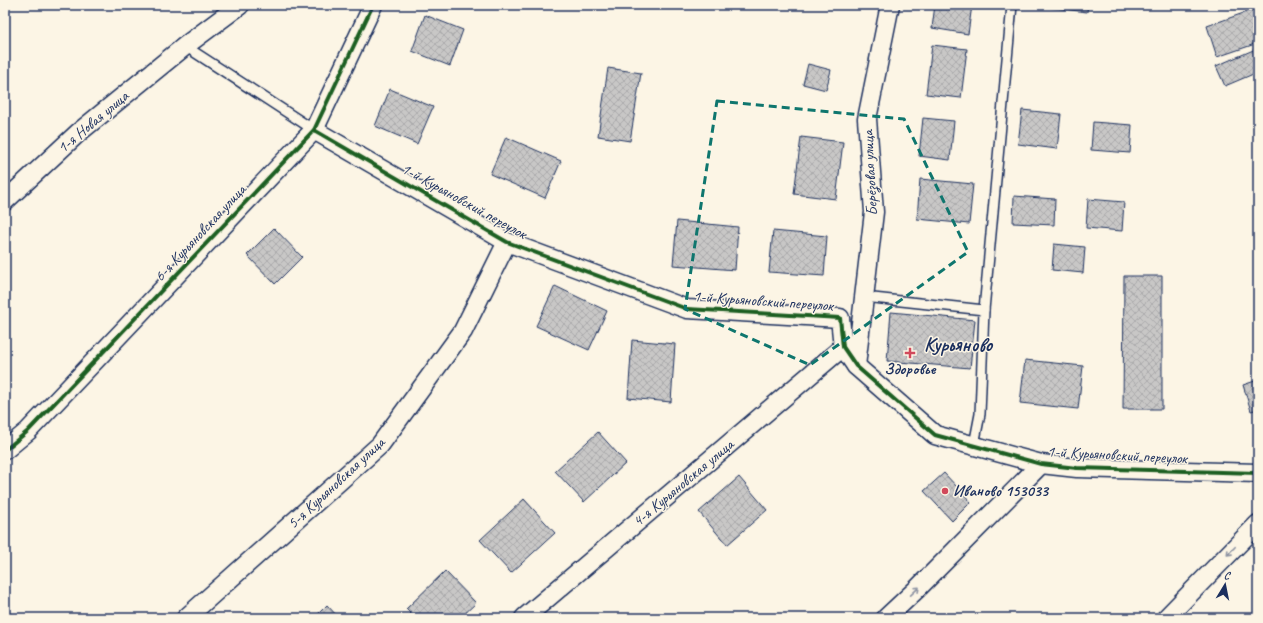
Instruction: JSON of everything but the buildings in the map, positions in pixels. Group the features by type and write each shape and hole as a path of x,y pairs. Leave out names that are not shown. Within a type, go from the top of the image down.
{"street":[{"name":"1-я Новая улица","path":"5,201 78,133 185,46 240,5"},
{"name":"6-я Курьяновская улица","path":"5,450 28,431 314,130 373,5"},
{"name":"Берёзовая улица","path":"856,366 874,212 867,119 890,5"},
{"name":"1-й Курьяновский переулок","path":"314,130 507,242 687,309 840,318 843,347 856,366 935,435 1041,464 1077,468 1258,473"},
{"name":"5-я Курьяновская улица","path":"186,618 380,445 463,331 507,242"},
{"name":"4-я Курьяновская улица","path":"524,618 843,347"},
{"path":"886,618 917,589 1041,464"},
{"path":"1166,618 1258,524"}],"lane":[{"path":"974,445 980,414 984,310 1012,5"},
{"path":"185,46 314,130"},
{"path":"864,297 984,310"}],"highlighted area":[{"path":"717,101 904,119 968,252 810,365 685,309"}],"cycle path":[{"path":"5,450 28,431 314,130 373,5"},
{"path":"314,130 507,242 687,309 840,318 843,347 856,366 935,435 1041,464 1077,468 1258,473"}],"place":[{"name":"Здоровье","path":"910,353"},
{"name":"Иваново 153033","path":"945,491"}],"district":[{"name":"Курьяново","path":"958,344"}]}
